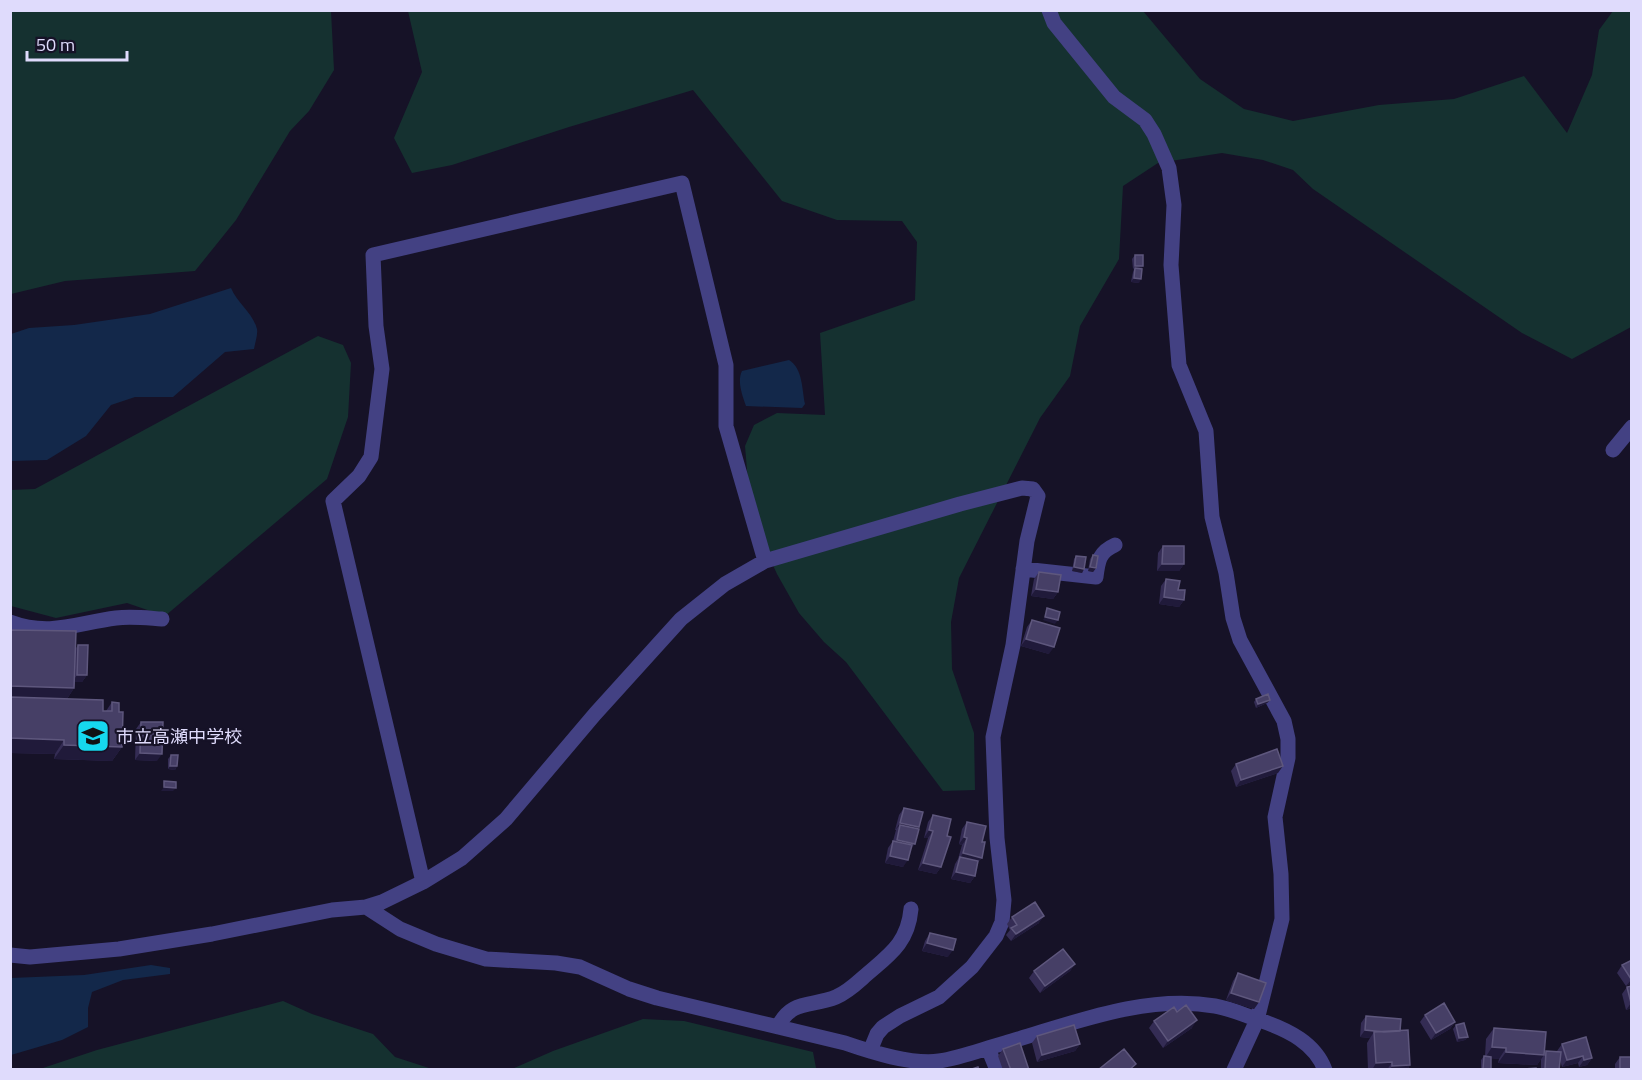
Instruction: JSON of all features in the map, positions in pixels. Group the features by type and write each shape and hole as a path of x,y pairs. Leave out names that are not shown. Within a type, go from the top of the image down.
{"street":[{"path":"1049,10 1054,23 1114,97 1145,120 1169,168 1174,206 1171,265 1179,365 1206,430 1212,517 1226,573 1233,618 1245,650 1284,721 1288,739 1288,758 1275,817 1281,874 1282,919 1265,995 1257,1020 1234,1070"},
{"path":"423,882 333,501 359,476 371,457 382,369 376,326 373,255 682,183 726,365 726,426 765,561"},
{"path":"1613,450 1632,427"},
{"path":"10,955 30,957 119,949 213,934 332,910 366,907 382,902 423,882 462,858 506,819 595,714 681,619 725,584 765,561 960,504 1022,488 1029,489 1038,496 1026,541 1014,645 993,737 996,838 1004,900 1002,921 996,936 972,967 939,997 883,1027 877,1034 870,1051"},
{"path":"1023,569 1096,577 1099,557 1107,548 1115,545"},
{"path":"10,622 37,629 56,630 118,617 162,619"},
{"path":"366,907 400,929 436,944 486,959 556,963 580,968 657,998 923,1062 936,1062 1108,1013 1191,1003 1235,1010 1282,1028 1316,1053 1325,1070"},
{"path":"778,1027 783,1016 796,1007 835,998 847,992 890,956 904,937 910,923 911,909"},
{"path":"988,1048 997,1070"}],"green space":[{"path":"11,10 331,11 334,70 309,111 290,131 236,220 195,271 65,281 11,294"},
{"path":"408,11 1143,11 1200,79 1244,109 1293,121 1379,105 1454,99 1524,76 1567,133 1592,75 1599,30 1613,11 1631,11 1631,327 1572,359 1522,333 1313,189 1293,170 1263,160 1222,153 1158,163 1123,186 1119,259 1080,326 1070,376 1040,418 959,578 951,622 952,669 974,733 975,790 943,791 846,662 824,642 799,613 777,574 751,517 745,446 754,425 777,413 825,415 820,333 915,300 917,242 902,221 837,220 782,201 693,90 452,165 412,173 394,138 422,72"},
{"path":"318,336 343,345 351,363 348,417 327,479 165,616 127,603 56,618 11,606 10,490 35,489"},
{"path":"283,1001 312,1014 373,1034 395,1057 432,1069 40,1069 97,1050"},
{"path":"643,1019 684,1021 813,1052 816,1068 512,1069 553,1051"}],"water":[{"path":"231,288 255,323 257,336 254,349 225,352 173,397 135,397 111,405 86,436 47,460 11,461 11,334 29,328 74,325 150,314"},
{"path":"789,360 797,368 801,380 805,404 802,408 746,406 740,384 742,371"},
{"path":"151,965 170,968 170,974 123,980 92,992 88,1008 88,1027 62,1040 11,1055 11,978 84,975"}],"building":[{"path":"1135,255 1143,255 1143,266 1135,266"},
{"path":"1135,268 1142,269 1141,279 1134,278"},
{"path":"1163,546 1184,546 1184,564 1162,564"},
{"path":"1093,555 1098,556 1096,568 1090,567"},
{"path":"1076,556 1086,557 1084,569 1074,567"},
{"path":"1039,572 1061,575 1058,592 1036,589"},
{"path":"1166,579 1180,581 1178,590 1185,590 1184,600 1164,597"},
{"path":"1047,608 1060,612 1058,620 1045,617"},
{"path":"1032,620 1060,628 1054,647 1026,639"},
{"path":"10,630 76,631 74,688 10,686"},
{"path":"78,645 88,645 87,675 77,675"},
{"path":"1268,694 1270,700 1258,704 1256,699"},
{"path":"10,697 103,700 103,711 112,711 112,702 119,703 119,712 123,712 122,747 64,745 64,740 10,738"},
{"path":"141,722 163,722 162,754 140,753"},
{"path":"1277,749 1283,766 1241,780 1236,764"},
{"path":"171,755 178,755 177,766 170,766"},
{"path":"164,781 176,782 176,788 164,787"},
{"path":"904,808 923,812 919,827 900,823"},
{"path":"933,815 951,819 947,836 951,837 941,867 923,863 933,831 929,830"},
{"path":"967,822 986,826 982,842 985,842 982,858 963,853 967,838 964,837"},
{"path":"900,825 919,829 915,844 897,840"},
{"path":"893,841 912,845 908,860 890,856"},
{"path":"960,857 978,861 975,876 956,872"},
{"path":"1035,902 1044,916 1016,934 1011,928 1017,925 1012,917"},
{"path":"930,933 956,939 953,950 927,943"},
{"path":"1063,949 1075,964 1045,986 1034,971"},
{"path":"1632,960 1632,979 1631,979 1622,965"},
{"path":"1238,973 1266,983 1259,1002 1231,993"},
{"path":"1632,986 1632,1003 1631,1003 1627,987"},
{"path":"1444,1003 1455,1022 1436,1033 1425,1015"},
{"path":"1186,1005 1197,1020 1168,1041 1154,1021 1174,1007 1177,1012"},
{"path":"1366,1016 1401,1019 1400,1031 1365,1030"},
{"path":"1464,1023 1468,1037 1459,1038 1456,1025"},
{"path":"1074,1025 1080,1044 1042,1055 1037,1036"},
{"path":"1494,1028 1546,1032 1544,1055 1506,1052 1506,1048 1492,1047"},
{"path":"1408,1030 1410,1065 1392,1066 1392,1062 1376,1063 1374,1032"},
{"path":"1586,1037 1592,1058 1584,1060 1583,1056 1567,1060 1562,1044"},
{"path":"1020,1043 1029,1070 1011,1070 1003,1049"},
{"path":"1124,1049 1136,1064 1129,1070 1098,1070"},
{"path":"1546,1051 1561,1052 1559,1070 1545,1069"},
{"path":"1484,1056 1491,1057 1491,1070 1483,1069"},
{"path":"1620,1057 1632,1057 1632,1070 1620,1070"}],"place":[{"name":"市立高瀬中学校","path":"93,736"}]}
